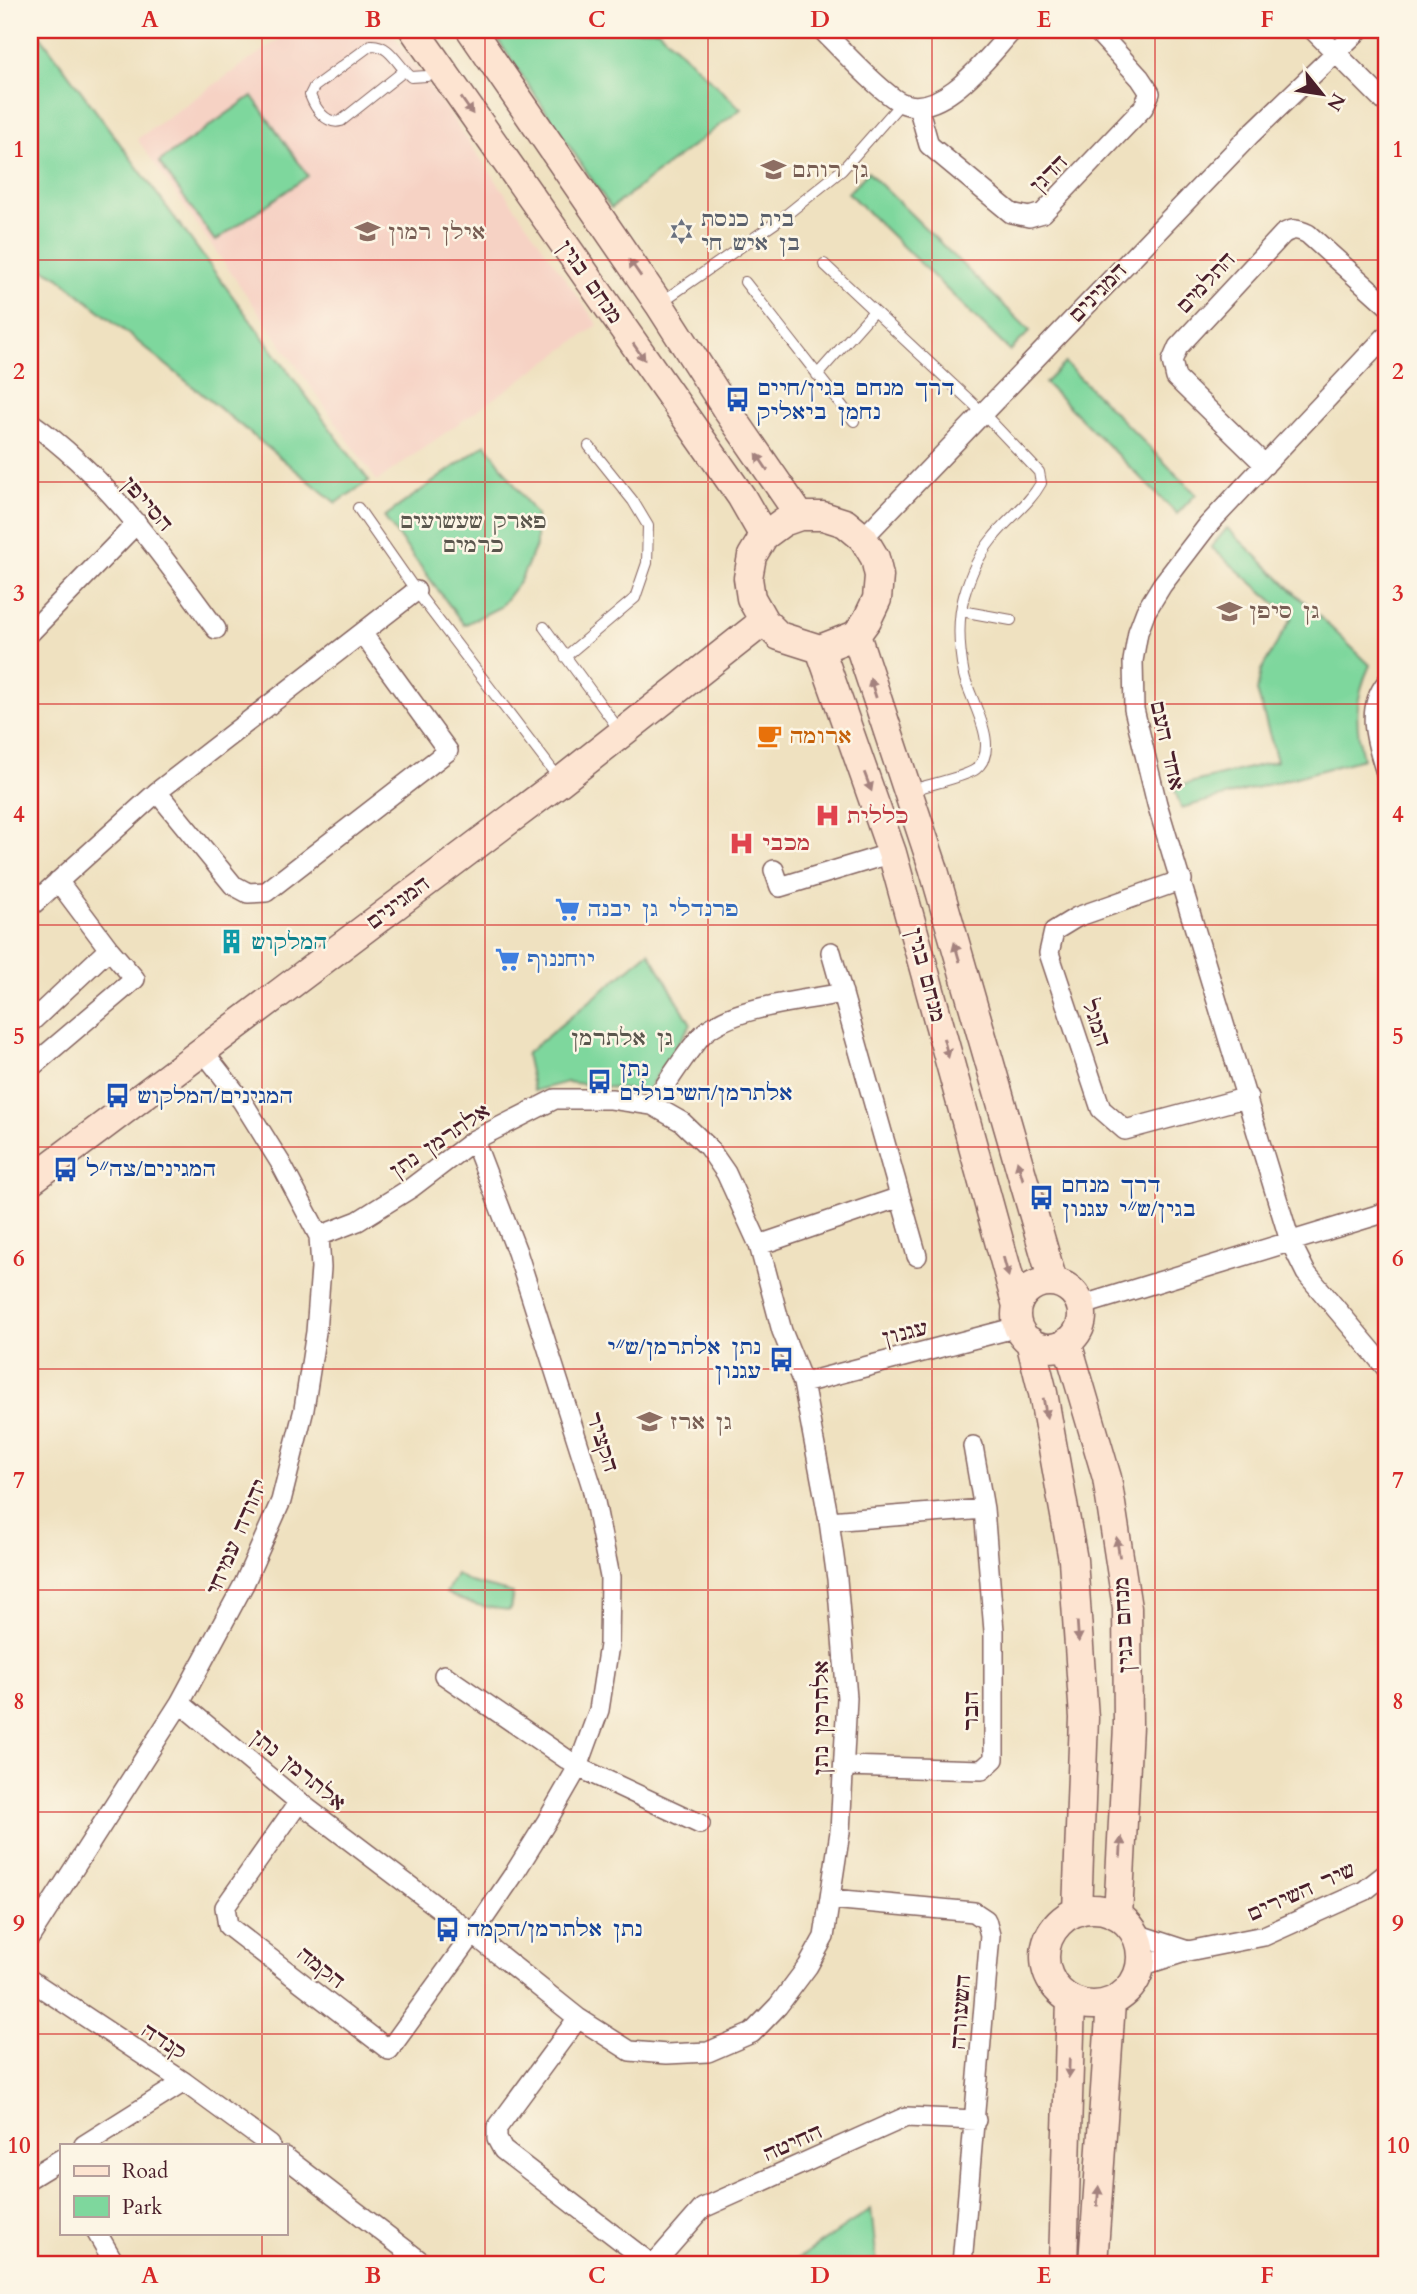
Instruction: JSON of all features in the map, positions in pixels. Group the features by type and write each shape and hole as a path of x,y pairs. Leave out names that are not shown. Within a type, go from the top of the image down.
{"main road":[{"name":"מנחם בגין","path":"414,30 741,496 764,536"},
{"path":"481,36 725,407 800,516"},
{"path":"800,516 823,516 845,523 863,538 875,558 879,576 877,599 856,635 820,649 779,636 764,621 751,598 748,578 752,556 764,536 783,522 800,516"},
{"name":"המגינים","path":"30,1181 561,781 764,621"},
{"name":"מנחם בגין","path":"856,635 933,867 1054,1283"},
{"name":"מנחם בגין","path":"820,649 892,853 1043,1393 1073,1560 1084,1718 1077,1912"},
{"path":"1054,1283 1069,1289 1080,1306 1082,1317 1079,1328 1067,1342 1054,1347 1043,1347 1022,1325 1029,1289 1038,1284 1054,1283"},
{"name":"מנחם בגין","path":"1067,1342 1107,1478 1127,1608 1127,1925"},
{"path":"1098,1909 1127,1925 1141,1950 1141,1966 1136,1981 1130,1988 1111,2003 1095,2006 1071,2000 1053,1985 1047,1971 1045,1955 1048,1940 1056,1926 1068,1916 1098,1909"},
{"path":"1063,2264 1071,2000"},
{"path":"1093,2264 1111,2003"}],"street":[{"path":"822,30 879,85 909,104 932,103 956,90 1013,30"},
{"name":"הדגן","path":"909,104 929,145 1012,213 1029,216 1042,213 1143,107 1150,93 1140,78 1096,30"},
{"path":"1313,30 1387,104"},
{"name":"המגינים","path":"863,538 1250,135 1359,30"},
{"name":"התלמים","path":"1265,465 1176,378 1172,361 1178,347 1283,234 1290,230 1297,229 1308,234 1387,305"},
{"name":"אחד העם","path":"1387,335 1208,525 1162,585 1146,611 1138,632 1133,674 1134,709 1157,804 1290,1241 1306,1272 1387,1369"},
{"name":"הסייפן","path":"30,422 62,444 137,523 216,629"},
{"path":"30,633 137,523"},
{"path":"30,907 157,792 416,591"},
{"path":"157,792 233,885 247,893 266,892 420,774 448,751 362,633"},
{"path":"1387,682 1374,708 1378,746 1387,776"},
{"path":"774,870 780,887 892,853"},
{"name":"המגל","path":"1182,880 1077,917 1054,931 1049,953 1101,1109 1125,1130 1248,1097"},
{"path":"30,1068 135,979 58,881"},
{"path":"30,1023 109,949"},
{"path":"831,952 917,1256"},
{"path":"652,1105 703,1035 722,1020 746,1012 843,993"},
{"name":"יהודה עמיחי","path":"30,1937 180,1703 244,1584 281,1501 304,1409 316,1332 321,1268 319,1236 279,1161 242,1101 203,1051"},
{"name":"אלתרמן נתן","path":"180,1703 299,1802 473,1934 578,2018 630,2051 667,2054 708,2052 752,2033 778,2006 808,1966 824,1937 840,1832 847,1698 829,1521 803,1383 782,1331 759,1245 726,1173 708,1147 682,1122 652,1105 611,1098 555,1099 474,1140 411,1188 358,1221 319,1236"},
{"name":"הקציר","path":"473,1934 541,1832 578,1767 599,1710 609,1645 610,1577 592,1487 517,1252 474,1140"},
{"path":"759,1245 900,1197"},
{"path":"1080,1306 1387,1212"},
{"name":"עגנון","path":"803,1383 1022,1325"},
{"name":"הבר","path":"845,1766 982,1770 994,1759 994,1630 984,1509 973,1446"},
{"path":"829,1521 984,1509"},
{"path":"444,1675 578,1767 700,1824"},
{"name":"הקמה","path":"299,1802 225,1907 228,1926 389,2050 473,1934"},
{"name":"שיר השירים","path":"1141,1966 1188,1951 1264,1936 1364,1891 1387,1873"},
{"name":"השעורה","path":"831,1899 974,1912 986,1920 990,1935 962,2264"},
{"name":"שיר השירים","path":"1127,1925 1188,1951"},
{"name":"קנדה","path":"30,1980 184,2082 269,2144"},
{"path":"578,2018 497,2128 497,2139 503,2150 653,2264"},
{"path":"86,2144 184,2082"},
{"name":"החיטה","path":"653,2264 703,2208 906,2117 976,2120"},
{"path":"287,2159 424,2264"},
{"path":"30,2178 60,2164"},
{"path":"98,2234 115,2264"}],"lane":[{"path":"404,71 341,121 327,120 310,95 314,87 370,45 378,44 387,49 411,77 427,76 440,68"},
{"path":"659,304 781,219 842,170 909,104"},
{"path":"824,264 982,414 1039,472 1041,483 1035,494 992,539 974,567 961,611 960,641 964,676 987,741 985,758 975,771 907,791"},
{"path":"745,282 854,421"},
{"path":"817,375 874,311"},
{"path":"565,657 635,598 647,563 648,526 633,501 589,446"},
{"path":"358,508 416,591 561,781"},
{"path":"961,611 1011,620"},
{"path":"544,627 621,733"}],"shaded area":[{"name":"אילן רמון","path":"292,30 390,30 598,325 377,481 137,139"}],"green space":[{"path":"30,30 36,30 369,481 336,503 57,276 30,262"},
{"path":"512,30 658,30 741,109 611,208 498,40"},
{"path":"252,96 308,176 215,241 159,162"},
{"path":"868,172 1030,331 1010,351 848,193"},
{"path":"1065,363 1196,494 1177,514 1045,383"},
{"name":"פארק שעשועים כרמים","path":"486,444 536,515 536,546 520,581 500,607 464,625 384,517"},
{"path":"1227,528 1370,665 1361,689 1358,711 1358,734 1363,759 1181,808 1174,787 1277,761 1257,691 1261,670 1292,618 1211,547"},
{"name":"גן אלתרמן","path":"649,952 691,1024 646,1092 567,1082 534,1091 526,1054"},
{"path":"456,1574 470,1582 513,1593 510,1610 477,1605 446,1593"},
{"path":"871,2209 877,2264 790,2264"}],"place":[{"name":"גן רותם","path":"773,170"},
{"name":"בית כנסת בן איש חי","path":"681,231"},
{"name":"אילן רמון","path":"368,232"},
{"name":"דרך מנחם בגין/חיים נחמן ביאליק","path":"737,400"},
{"name":"גן סיפן","path":"1229,611"},
{"name":"ארומה","path":"770,736"},
{"name":"כללית","path":"827,816"},
{"name":"מכבי","path":"742,843"},
{"name":"פרנדלי גן יבנה","path":"568,909"},
{"name":"המלקוש","path":"232,942"},
{"name":"יוחננוף","path":"507,959"},
{"name":"נתן אלתרמן/השיבולים","path":"599,1081"},
{"name":"המגינים/המלקוש","path":"118,1096"},
{"name":"המגינים/צה״ל","path":"66,1169"},
{"name":"דרך מנחם בגין/ש״י עגנון","path":"1042,1197"},
{"name":"נתן אלתרמן/ש״י עגנון","path":"781,1359"},
{"name":"גן ארז","path":"650,1422"},
{"name":"נתן אלתרמן/הקמה","path":"447,1929"}]}
